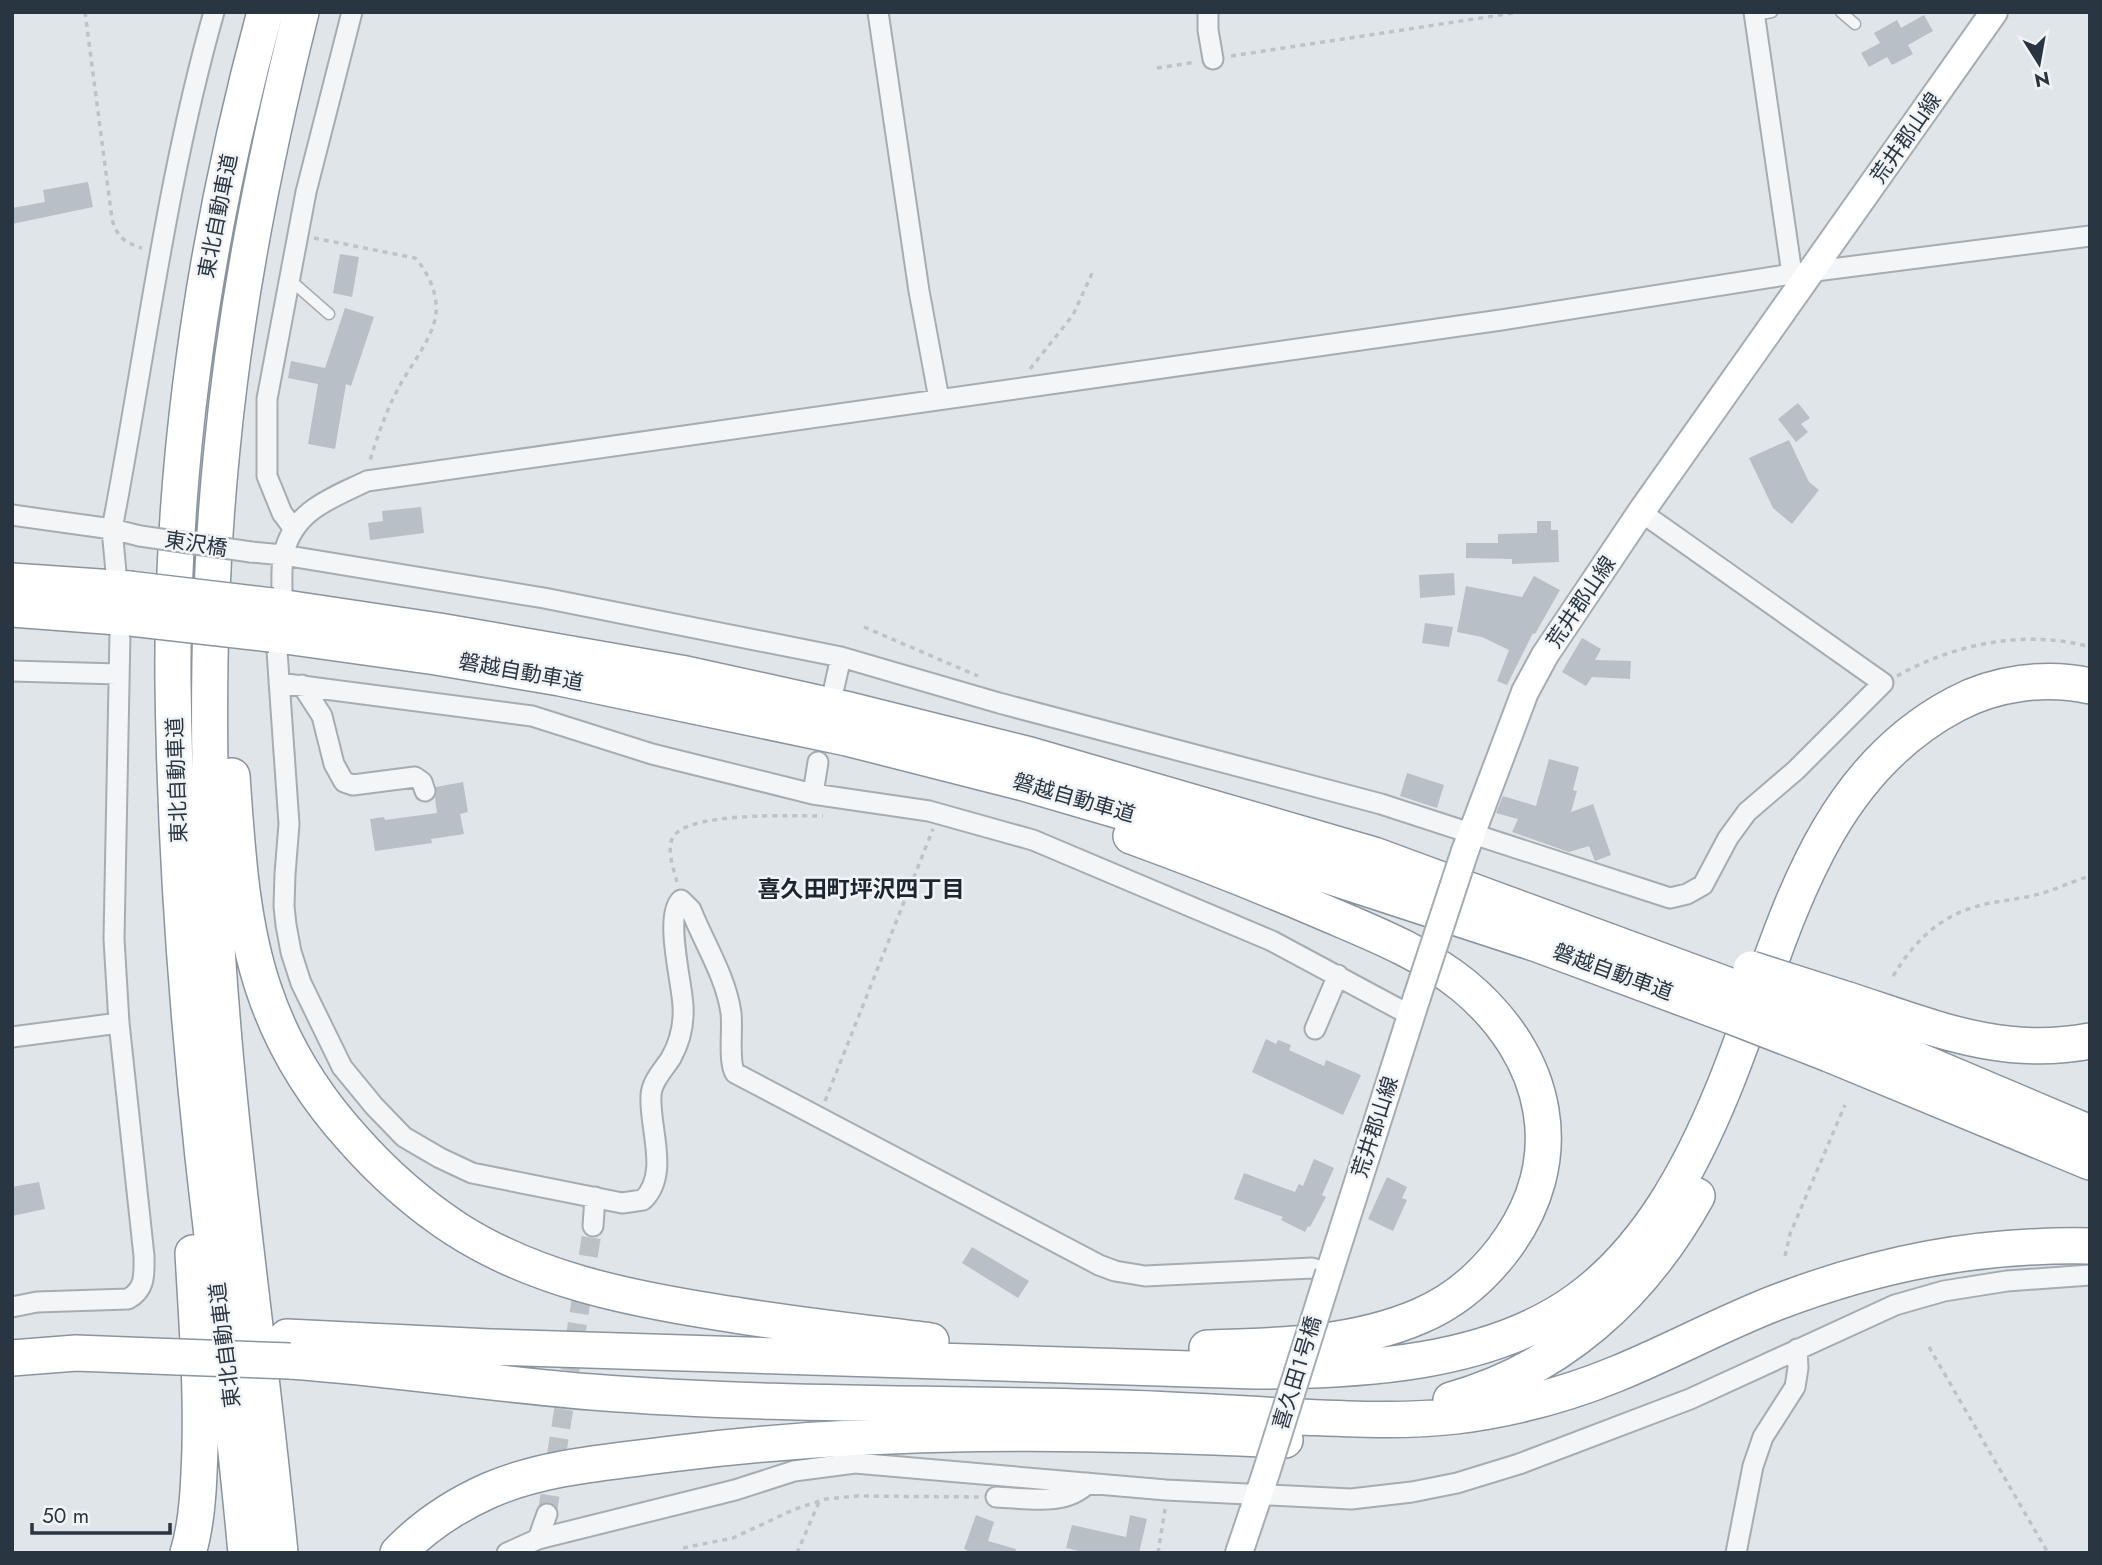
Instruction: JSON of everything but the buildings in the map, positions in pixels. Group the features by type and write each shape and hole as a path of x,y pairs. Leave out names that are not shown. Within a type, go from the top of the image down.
{"highway":[{"name":"東北自動車道","path":"246,1553 236,1440 203,1154 183,918 173,680 184,449 197,336 239,108 265,12"},
{"name":"東北自動車道","path":"280,1553 235,1150 214,896 209,754 210,659 221,451 234,343 275,116 301,12"},
{"path":"234,343 228,483 227,673 230,763 239,862 252,948 263,988 276,1024 314,1091 365,1153 425,1207 457,1230 523,1264 598,1289 643,1299 799,1325 931,1341"},
{"name":"磐越自動車道","path":"12,581 124,603 561,651 686,674 845,709 1030,755 1374,855 1551,901 1692,951 1741,992"},
{"name":"磐越自動車道","path":"12,608 124,603"},
{"name":"磐越自動車道","path":"275,621 847,738 1020,782 1209,836 1537,944 1741,992 1838,1027 2090,1133"},
{"path":"342,1339 1255,1371 1313,1371 1387,1365 1491,1342 1541,1322 1578,1300 1628,1255 1649,1229 1669,1198 1712,1116 1789,913 1822,839 1863,781 1910,733 1936,714 1966,698 1996,688 2028,682 2057,681 2090,686"},
{"path":"681,703 1018,800 1109,828 1212,865 1402,946 1463,985 1500,1021 1517,1043 1537,1090 1545,1139 1542,1166 1525,1216 1493,1263 1447,1302 1395,1325 1338,1339 1301,1344 1193,1349"},
{"path":"1357,1420 1423,1407 1492,1386 1563,1348 1613,1308 1656,1261 1705,1181 1752,1079 1830,875 1855,829 1889,785 1919,756 1952,731 2000,710 2057,703 2090,708"},
{"path":"183,918 187,1157 200,1399 197,1506 188,1553"},
{"path":"1741,992 1838,1027 1947,1032 2000,1045 2060,1046 2090,1041"},
{"name":"磐越自動車道","path":"1838,1027 2090,1162"},
{"path":"289,1349 342,1339 473,1340 653,1333 1295,1352 1363,1350 1461,1331 1523,1310 1578,1279 1625,1238 1670,1183 1712,1116"},
{"path":"12,1336 36,1334 177,1345 289,1349 358,1366 591,1392 767,1400 1166,1410 1357,1420 1431,1419 1551,1397 1613,1375 1774,1304 1849,1278 1914,1261 1987,1249 2090,1246"},
{"path":"398,1553 418,1534 451,1510 490,1490 588,1465 690,1452 837,1438 985,1432 1358,1443 1420,1442 1480,1435 1547,1420 1610,1398 1656,1377 1785,1304 1849,1278"},
{"path":"12,1358 177,1345"},
{"path":"398,1553 425,1524 484,1482 523,1463 584,1446 776,1422 1021,1406"}],"main road":[{"name":"荒井郡山線","path":"1329,1273 1468,841 1525,692 1545,655 1802,273 1994,12"},
{"name":"喜久田１号橋","path":"1263,1483 1329,1273"},
{"path":"1239,1553 1263,1483"}],"street":[{"path":"12,1307 37,1302 128,1299 137,1293 144,1282 134,1151 119,1023 114,939 118,674 124,603 112,528 161,251 200,62 214,12"},
{"path":"294,529 282,513 267,476 267,399 297,235 352,12"},
{"path":"878,12 919,291 939,399"},
{"path":"1208,12 1213,59"},
{"path":"1760,13 1802,273"},
{"path":"1329,1273 1312,1268 1145,1276 1115,1271 735,1073 732,1068 731,1009 691,910 681,900 676,905 673,942 681,984 681,1029 673,1054 650,1093 657,1164 656,1178 649,1194 639,1201 622,1203 472,1173 404,1137 342,1067 301,983 286,925 284,884 289,824 275,621 283,555 294,529 326,499 363,482 1488,322 1802,273 2090,236"},
{"path":"1641,512 1883,683"},
{"name":"東沢橋","path":"12,514 544,597 841,657 999,703 1381,803 1468,841 1670,898 1687,894 1703,885 1728,838 1747,812 1796,770 1883,683"},
{"path":"834,688 841,657"},
{"path":"12,671 118,674"},
{"path":"279,683 532,716 652,754 813,794 939,814 1033,840 1201,910 1272,941 1338,975 1414,1006"},
{"path":"302,685 322,716 334,764 344,782 353,785 415,777 422,782 425,790"},
{"path":"813,794 818,762"},
{"path":"1315,1030 1338,975"},
{"path":"12,1037 119,1023"},
{"path":"593,1226 595,1197"},
{"path":"507,1553 538,1539 735,1490 794,1471 855,1463 1169,1490 1263,1483 1351,1499 1412,1492 1457,1483 1519,1464 1690,1399 1895,1305 1944,1291 2007,1281 2090,1275"},
{"path":"1736,1553 1753,1466 1760,1445 1795,1387 1797,1349"},
{"path":"996,1497 1046,1499 1073,1496 1088,1483"},
{"path":"538,1539 547,1514"}],"lane":[{"path":"1841,12 1855,24"},
{"path":"289,279 329,314"}],"path":[{"path":"85,12 114,228 132,245 161,251"},
{"path":"1157,68 1520,12"},
{"path":"297,235 415,258 426,272 433,295 436,314 433,326 399,387 379,433 363,482"},
{"path":"1014,388 1073,315 1093,271"},
{"path":"864,627 982,678"},
{"path":"1883,683 1920,663 1959,649 2039,639 2090,646"},
{"path":"819,1117 939,814"},
{"path":"681,900 670,856 672,839 683,826 710,820 827,816"},
{"path":"1892,976 1915,944 1935,926 1960,911 2043,893 2090,876"},
{"path":"1786,1256 1790,1234 1844,1105"},
{"path":"1929,1348 2048,1553"},
{"path":"1158,1553 1169,1490"},
{"path":"683,1548 733,1538 795,1509 819,1502 858,1496 996,1497"},
{"path":"797,1553 819,1502"}],"tunnel":[{"path":"547,1514 593,1226"}],"district":[{"name":"喜久田町坪沢四丁目","path":"861,889"}]}
